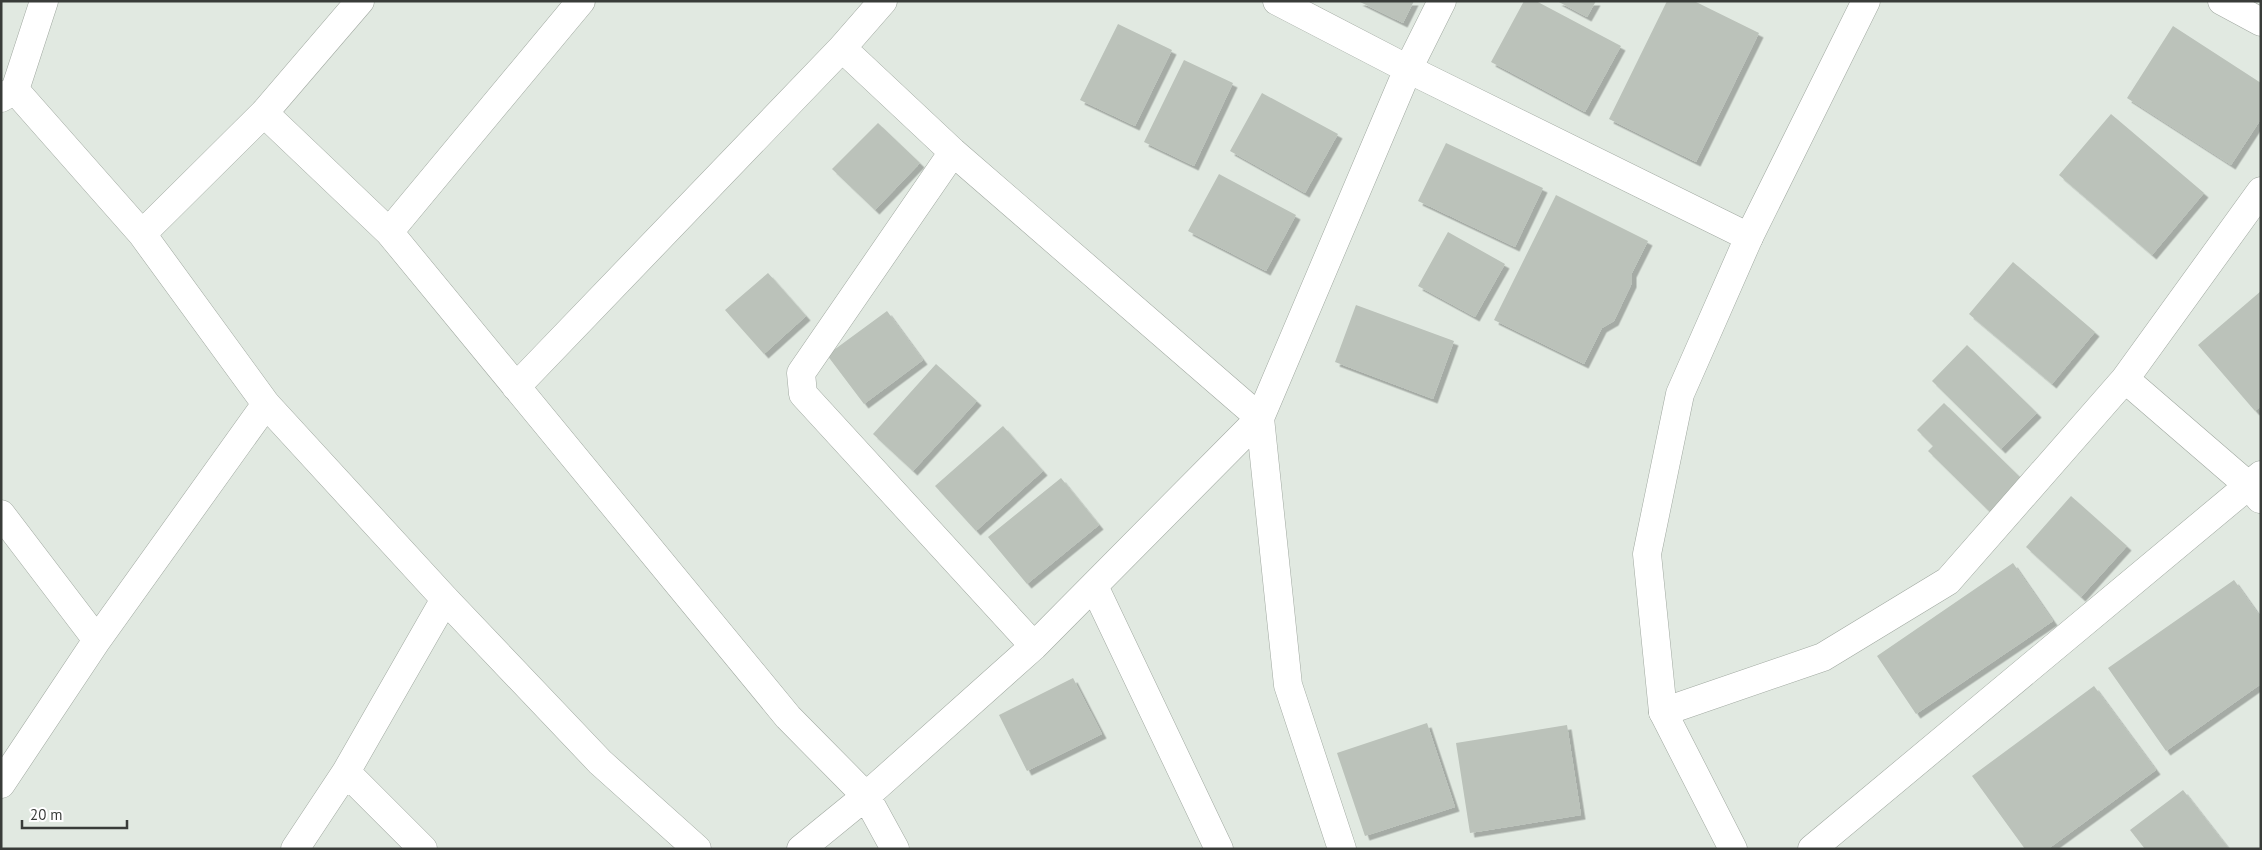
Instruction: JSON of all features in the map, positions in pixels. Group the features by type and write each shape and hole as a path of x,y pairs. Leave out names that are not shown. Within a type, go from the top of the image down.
{"street":[{"path":"44,1 8,94 142,234 266,404 445,599 600,762 697,849"},
{"path":"142,234 264,113 360,1"},
{"path":"389,232 581,1"},
{"path":"516,387 842,48 883,1"},
{"path":"1277,1 1408,69 1749,237"},
{"path":"801,849 866,796 1034,646 1260,418 1408,69 1442,1"},
{"path":"1734,849 1662,712 1647,554 1680,394 1749,237 1866,1"},
{"path":"2222,1 2261,22"},
{"path":"842,48 954,152 1260,418 1288,685 1342,849"},
{"path":"264,113 389,232 788,717 866,796 895,849"},
{"path":"954,152 801,374 803,394 1034,646"},
{"path":"1662,712 1823,657 1948,581 2125,379 2261,191"},
{"path":"1812,849 2257,487 2125,379"},
{"path":"1,784 97,640 266,404"},
{"path":"1,514 97,640"},
{"path":"1094,586 1219,849"},
{"path":"295,849 346,772 445,599"},
{"path":"346,772 423,849"}],"building":[{"path":"1358,1 1414,1 1403,23"},
{"path":"1524,1 1536,1 1621,46 1585,112 1491,62"},
{"path":"1557,1 1596,1 1587,17"},
{"path":"1667,1 1694,1 1759,33 1696,162 1609,119"},
{"path":"1118,24 1172,50 1135,126 1080,100"},
{"path":"2173,26 2261,83 2261,119 2231,165 2127,98"},
{"path":"1184,60 1233,83 1194,166 1144,142"},
{"path":"1262,93 1338,134 1305,193 1230,151"},
{"path":"2111,114 2204,193 2152,255 2059,175"},
{"path":"878,123 920,163 875,210 832,169"},
{"path":"1446,143 1543,188 1515,247 1418,201"},
{"path":"1219,174 1296,215 1266,271 1188,231"},
{"path":"1556,195 1648,241 1632,273 1632,283 1614,321 1602,328 1584,364 1494,320"},
{"path":"1448,232 1505,264 1475,317 1418,286"},
{"path":"2013,262 2095,332 2052,384 1969,314"},
{"path":"768,273 806,316 764,354 725,310"},
{"path":"2261,291 2261,406 2255,411 2198,345"},
{"path":"1356,305 1454,341 1433,399 1335,362"},
{"path":"887,311 923,360 864,404 827,355"},
{"path":"1967,345 2037,413 2001,449 1932,381"},
{"path":"936,364 977,401 913,471 873,434"},
{"path":"1944,403 2022,479 1990,512 1928,451 1933,446 1917,430"},
{"path":"1003,426 1043,471 976,531 935,486"},
{"path":"1061,478 1099,525 1027,584 988,537"},
{"path":"2071,496 2127,546 2081,597 2026,547"},
{"path":"2013,563 2053,621 1916,714 1877,656"},
{"path":"2234,580 2261,618 2261,684 2166,751 2108,668"},
{"path":"1073,678 1102,734 1027,771 999,715"},
{"path":"2094,686 2156,770 2048,849 2025,849 1972,776"},
{"path":"1427,723 1455,807 1365,836 1337,753"},
{"path":"1567,725 1581,815 1470,833 1456,743"},
{"path":"2183,790 2229,849 2145,849 2130,830"}]}
